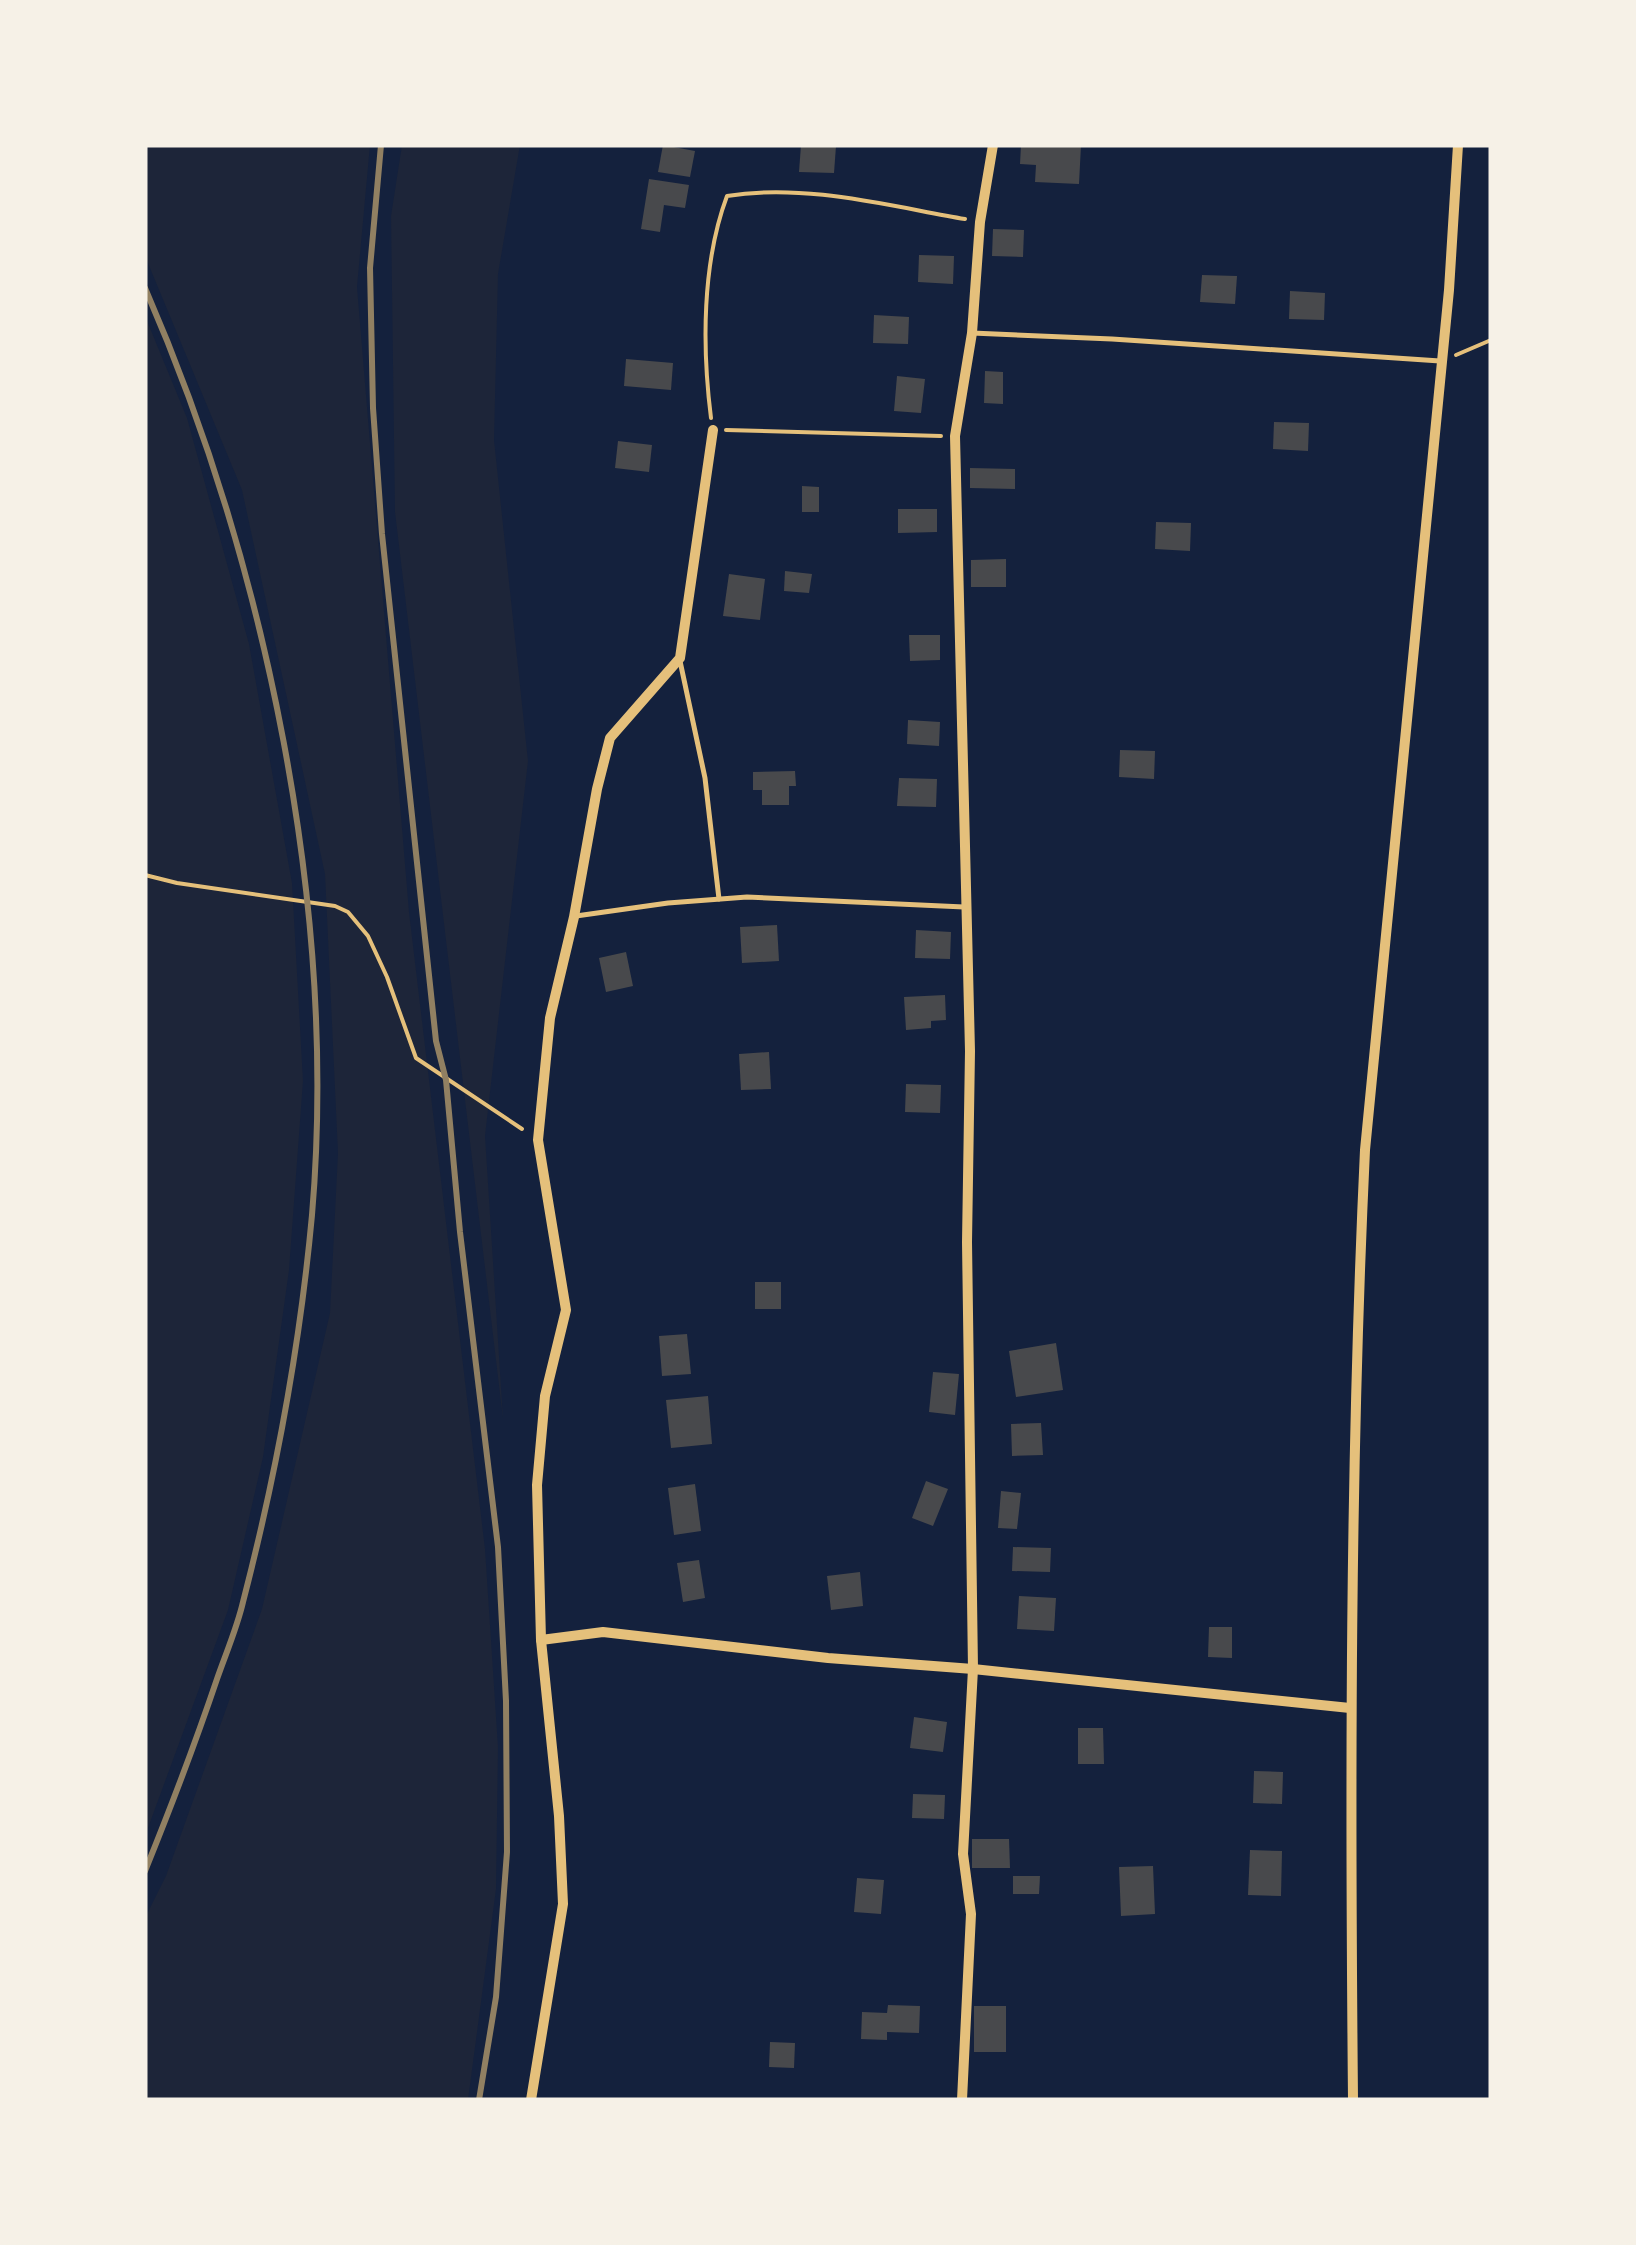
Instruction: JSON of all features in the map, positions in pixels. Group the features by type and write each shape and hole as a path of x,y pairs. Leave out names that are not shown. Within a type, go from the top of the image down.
{"street":[{"path":"962,2100 971,1914 963,1854 972,1669 967,1242 970,1051 956,436 972,333 980,222 993,145"},
{"path":"1353,2100 1350,1708 1365,1150 1442,361 1458,145"},
{"path":"530,2100 563,1904 541,1640 537,1485 545,1396 566,1310 538,1140 550,1018 610,738 680,658 713,430"},
{"path":"541,1640 603,1632 828,1658 1350,1708"}],"lane":[{"path":"972,333 1442,361"},
{"path":"680,658 705,778 719,899"},
{"path":"574,916 747,897 967,907"}],"path":[{"path":"956,436 713,430 707,324 714,230 727,196 755,192 847,199 980,222"},
{"path":"1442,361 1491,340"},
{"path":"145,876 335,906 348,912 368,936 387,976 416,1058 538,1140"}],"shaded area":[{"path":"145,145 370,145 357,287 409,912 485,1549 498,1747 496,1889 468,2100 145,2100 145,1918 166,1876 262,1609 330,1313 338,1153 325,874 242,490 145,256"},
{"path":"402,145 520,145 498,274 494,440 528,761 485,1136 503,1419 395,512 391,216"},
{"path":"145,316 187,418 249,644 292,883 303,1081 289,1270 263,1457 228,1610 145,1836"}],"building":[{"path":"663,145 695,151 690,177 658,172"},
{"path":"801,145 836,146 834,173 799,172"},
{"path":"1021,145 1081,145 1079,184 1035,182 1036,165 1020,164"},
{"path":"649,179 689,185 685,208 664,205 660,232 641,229"},
{"path":"993,229 1024,230 1023,257 992,256"},
{"path":"919,255 954,256 953,284 918,282"},
{"path":"1202,275 1237,276 1235,304 1200,302"},
{"path":"1290,291 1325,293 1324,320 1289,319"},
{"path":"874,315 909,317 908,344 873,343"},
{"path":"626,359 673,363 671,390 624,386"},
{"path":"985,371 1003,372 1003,404 984,403"},
{"path":"897,376 925,379 921,413 894,411"},
{"path":"1274,422 1309,423 1308,451 1273,449"},
{"path":"618,441 652,445 649,472 615,468"},
{"path":"970,468 1015,469 1015,489 970,488"},
{"path":"802,486 819,487 819,512 802,512"},
{"path":"898,509 937,509 937,532 898,533"},
{"path":"1156,522 1191,523 1190,551 1155,549"},
{"path":"1006,559 1006,587 971,587 971,560"},
{"path":"785,571 812,574 809,593 784,591"},
{"path":"729,574 765,579 760,620 723,616"},
{"path":"909,635 940,635 940,660 910,661"},
{"path":"908,720 940,722 939,746 907,744"},
{"path":"1120,750 1155,751 1154,779 1119,777"},
{"path":"795,771 796,786 789,786 789,805 762,805 762,790 753,790 753,772"},
{"path":"899,778 937,779 936,807 897,806"},
{"path":"777,925 779,961 742,963 740,927"},
{"path":"916,930 951,932 950,959 915,958"},
{"path":"626,952 633,986 606,992 599,958"},
{"path":"945,995 946,1020 931,1021 931,1028 906,1030 904,997"},
{"path":"769,1052 771,1089 741,1090 739,1054"},
{"path":"906,1084 941,1085 940,1113 905,1112"},
{"path":"755,1282 781,1282 781,1309 755,1309"},
{"path":"687,1334 691,1374 662,1376 659,1336"},
{"path":"1056,1343 1063,1390 1016,1397 1009,1351"},
{"path":"933,1372 959,1374 955,1415 929,1412"},
{"path":"708,1396 712,1444 671,1448 666,1400"},
{"path":"1041,1423 1043,1455 1012,1456 1011,1424"},
{"path":"926,1481 948,1489 933,1526 912,1518"},
{"path":"695,1484 701,1531 674,1535 668,1488"},
{"path":"1001,1491 1021,1493 1017,1529 998,1528"},
{"path":"1013,1547 1051,1548 1050,1572 1012,1571"},
{"path":"699,1560 705,1598 683,1602 677,1563"},
{"path":"860,1572 863,1606 831,1610 827,1576"},
{"path":"1019,1596 1056,1598 1054,1631 1017,1629"},
{"path":"1209,1627 1232,1627 1232,1658 1208,1657"},
{"path":"914,1717 947,1722 943,1752 910,1748"},
{"path":"1078,1728 1103,1728 1104,1764 1078,1764"},
{"path":"1254,1771 1283,1772 1282,1804 1253,1803"},
{"path":"913,1794 945,1795 944,1819 912,1818"},
{"path":"972,1839 1009,1839 1010,1868 972,1868"},
{"path":"1250,1850 1282,1851 1281,1896 1248,1895"},
{"path":"1153,1866 1155,1914 1121,1916 1119,1867"},
{"path":"1013,1876 1040,1876 1039,1894 1013,1894"},
{"path":"857,1878 884,1880 881,1914 854,1912"},
{"path":"888,2005 920,2006 919,2033 887,2032 887,2040 861,2039 862,2012 887,2013"},
{"path":"974,2006 1006,2006 1006,2052 974,2052"},
{"path":"770,2042 795,2043 794,2068 769,2067"}],"railway":[{"path":"381,145 370,268 373,408 382,534 436,1041 446,1080 498,1547 506,1701 507,1852 496,1997 479,2100"},
{"path":"145,288 188,395 226,507 258,623 284,742 302,861 314,981 317,1099 307,1264 294,1361 266,1506 235,1631 145,1871"}]}
